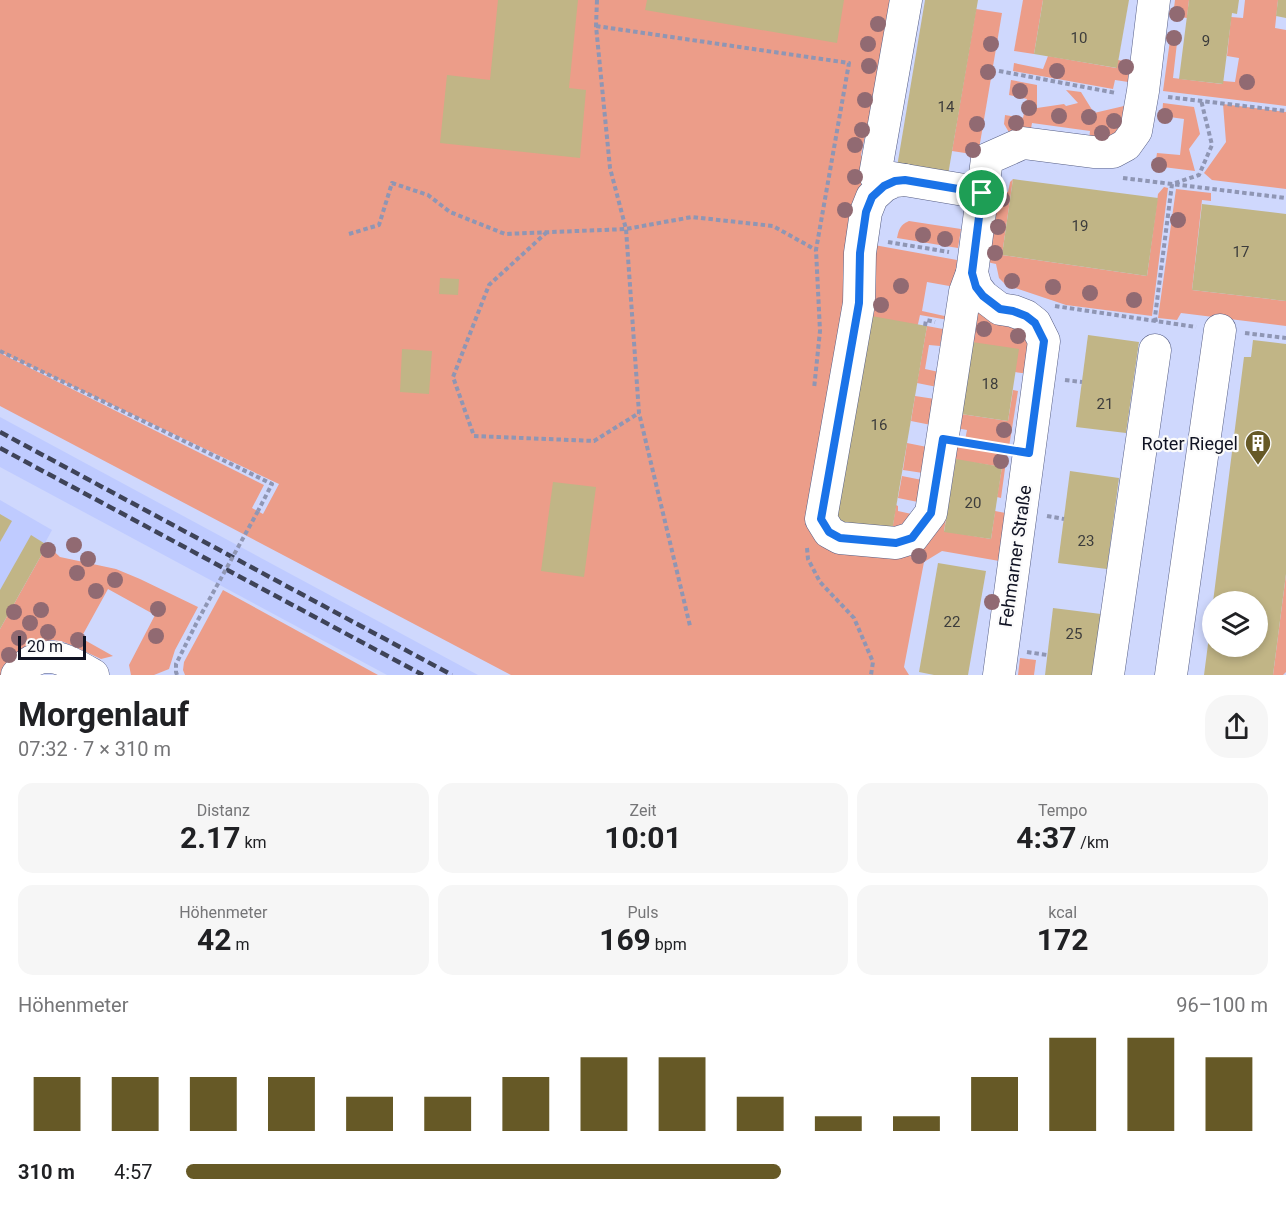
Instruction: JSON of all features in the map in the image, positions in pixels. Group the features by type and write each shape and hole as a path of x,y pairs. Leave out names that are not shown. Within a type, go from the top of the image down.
{"street":[{"path":"906,0 875,175 982,193"},
{"path":"905,180 884,186 872,197 866,212 860,253 859,303 821,519 829,532 840,538 896,543 912,538 931,513 965,292 962,263 982,193 987,159 1023,143 1093,152 1113,152 1126,146 1136,132 1154,0"},
{"name":"Fehmarner Straße","path":"962,263 983,296 1000,309 1026,316 1035,323 1044,341 999,675"},
{"path":"1172,675 1220,330"},
{"path":"1108,675 1156,336"},
{"path":"17,675 29,663 52,656 70,662 93,675"}],"path":[{"path":"597,0 596,26 610,168 626,230 639,413 690,626"},
{"path":"596,26 849,63 816,249 820,331 814,391"},
{"path":"1172,184 1199,175 1212,145 1201,100"},
{"path":"1115,177 1286,198"},
{"path":"349,234 379,225 392,183 428,195 450,212 505,234 626,230 693,217 773,226 816,249"},
{"path":"1156,336 1155,317 1172,184"},
{"path":"547,232 489,285 453,377 474,436 594,441 639,413"},
{"path":"862,238 962,263"},
{"path":"0,351 272,484 180,654 176,664 176,673 168,675"},
{"path":"1056,379 1082,382"},
{"path":"943,439 1029,453"},
{"path":"1046,516 1064,519"},
{"path":"806,540 808,559 820,582 854,618 873,662 871,675"},
{"path":"1018,651 1047,655"}],"shaded area":[{"path":"0,0 897,0 878,117 866,131 861,155 868,171 852,241 957,260 955,287 927,282 922,311 949,317 948,320 920,315 830,520 910,555 913,560 924,562 904,667 909,675 511,675 0,406 0,353 264,485 252,508 263,514 279,484 0,352"},
{"path":"1023,0 1043,0 1034,54 1014,51"},
{"path":"1175,0 1189,0 1187,18 1173,16"},
{"path":"1245,0 1278,0 1275,28 1286,30 1286,106 1163,91 1171,33 1178,34 1173,78 1222,84 1223,81 1235,82 1239,58 1227,56 1231,17 1243,18"},
{"path":"976,9 1002,13 978,155 952,151"},
{"path":"1048,56 1116,68 1118,60 1137,63 1135,83 1115,80 1113,89 1013,71 1014,63 1043,69"},
{"path":"1011,80 1037,85 1037,108 1078,103 1066,90 1081,92 1094,113 1124,106 1127,96 1126,130 1088,148 1090,131 1032,123 1029,140 1013,139 1004,124 1005,115 1023,118 1027,99 1009,95"},
{"path":"1163,103 1194,107 1200,134 1189,149 1195,171 1155,166 1157,153 1180,155 1184,119 1162,116"},
{"path":"1223,104 1286,112 1286,189 1212,180 1204,173 1226,142"},
{"path":"1013,179 1002,255 1147,276 1158,194 1164,187 1168,188 1152,316 1066,305 1006,285 999,278 996,264 987,262 998,190 1008,192"},
{"path":"1176,189 1211,193 1211,201 1202,200 1192,290 1286,301 1286,326 1181,313 1177,320 1158,318"},
{"path":"909,221 961,229 958,248 897,238 900,228"},
{"path":"978,310 1013,321 1028,338 1029,374 1015,372 961,414 1008,421 1013,390 1018,391 1009,447 965,440 967,430 951,427"},
{"path":"927,326 943,329 940,346 929,345 925,369 939,372 937,387 917,383"},
{"path":"915,396 935,399 931,425 911,421"},
{"path":"0,417 478,675 387,675 0,467"},
{"path":"907,443 927,447 923,473 903,470"},
{"path":"950,445 1007,454 1001,498 997,497 1002,467 956,460 944,531 991,539 995,511 1011,514 1005,562 942,551 924,562 925,552 918,551"},
{"path":"902,476 922,480 918,502 898,498"},
{"path":"0,500 52,530 0,626"},
{"path":"896,505 898,511 916,515 915,525 892,531"},
{"path":"47,545 60,557 116,569 198,607 175,650 169,669 154,675 131,675 129,665 155,615 108,589 81,638 113,656 101,659 61,641 52,640 43,642 0,675 0,629"},
{"path":"1286,574 1286,672 1283,675 1273,675"},
{"path":"223,590 378,675 185,675 184,662"},
{"path":"1020,658 1036,660 1034,675 1018,675"}],"building":[{"path":"498,0 578,0 569,88 586,90 580,158 440,143 447,75 490,80"},
{"path":"647,0 844,0 837,43 645,10"},
{"path":"925,0 978,0 948,175 897,167"},
{"path":"1043,0 1129,0 1117,68 1034,54"},
{"path":"1189,0 1239,0 1237,14 1232,13 1223,84 1179,79"},
{"path":"1278,0 1286,0 1286,18 1276,16"},
{"path":"1013,179 1158,198 1147,276 1002,255"},
{"path":"1202,204 1286,214 1286,301 1192,290"},
{"path":"440,278 459,279 458,295 439,294"},
{"path":"866,315 927,326 892,531 830,521"},
{"path":"1088,335 1139,342 1126,433 1076,427"},
{"name":"Roter Riegel","path":"1253,340 1286,344 1286,574 1273,675 1204,675 1206,657 1268,657 1268,591 1214,591 1244,357 1251,357"},
{"path":"972,342 1019,349 1008,421 961,414"},
{"path":"402,349 432,351 429,394 400,392"},
{"path":"956,459 1002,467 991,539 944,532"},
{"path":"1070,471 1119,478 1107,569 1058,563"},
{"path":"553,482 596,487 584,577 541,571"},
{"path":"0,514 12,521 0,542"},
{"path":"31,535 47,545 0,629 0,590"},
{"path":"938,563 986,571 968,675 934,675 919,672"},
{"path":"1053,608 1101,614 1093,675 1045,675"}],"railway":[{"path":"0,432 452,675"},
{"path":"0,448 423,675"}],"place":[{"name":"Roter Riegel","path":"1258,466"}],"route":[{"path":"905,180 982,193 972,273 976,287 983,296 1000,309 1026,316 1035,323 1044,341 1029,453 943,439 931,513 912,538 896,543 840,538 829,532 821,519 859,303 860,253 866,212 872,197 884,186 905,180"}]}
